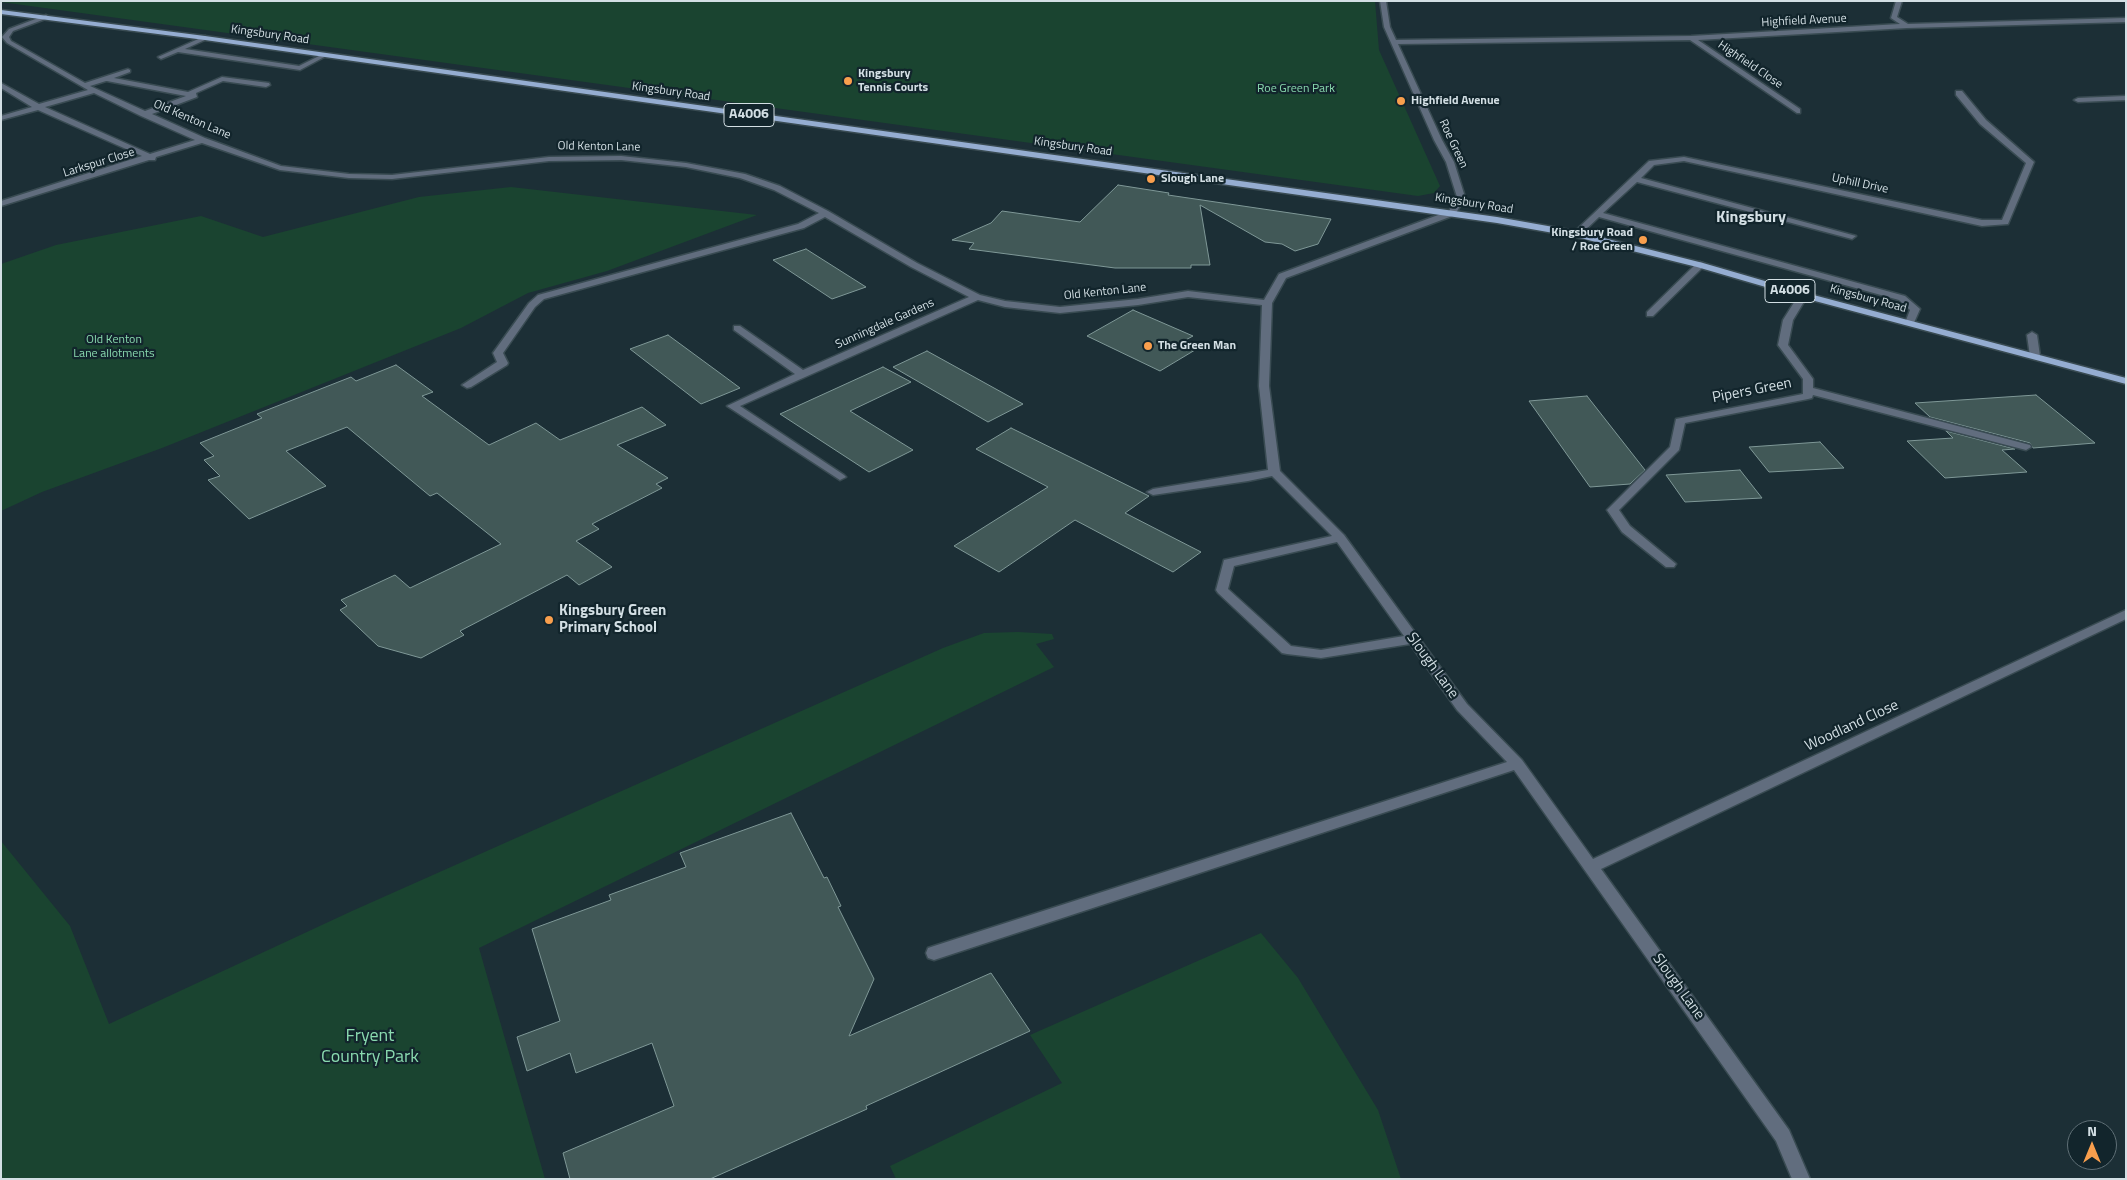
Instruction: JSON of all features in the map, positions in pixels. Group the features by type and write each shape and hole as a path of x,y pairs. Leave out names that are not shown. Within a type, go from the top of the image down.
{"main road":[{"name":"Kingsbury Road","path":"1,12 206,38 1452,213 1576,234 1700,265 1804,295 2126,380"}],"street":[{"name":"Roe Green","path":"1383,1 1385,21 1455,176 1461,197 1452,213"},
{"path":"1899,1 1894,18 1907,26"},
{"name":"Old Kenton Lane","path":"46,17 11,30 5,37 9,42 84,86 202,140 280,168 350,176 392,177 549,159 621,158 686,165 742,176 777,188 914,265 977,297 1005,304 1060,310 1138,302 1188,294 1267,303"},
{"name":"Highfield Avenue","path":"1394,42 1691,38 1907,26 2126,20"},
{"path":"160,57 206,38"},
{"name":"Highfield Close","path":"1691,38 1797,111"},
{"path":"177,50 300,68 325,55"},
{"path":"84,86 107,80 128,70"},
{"path":"189,94 222,79 266,86"},
{"path":"107,80 194,95 167,107 144,114"},
{"path":"1,85 38,107 152,158"},
{"path":"1,118 93,90"},
{"name":"Uphill Drive","path":"1576,234 1652,162 1684,159 1982,223 2005,222 2030,162 1983,122 1959,93"},
{"path":"2078,100 2126,98"},
{"name":"Larkspur Close","path":"1,204 152,158 202,140"},
{"path":"1635,179 1852,236"},
{"path":"467,385 504,362 498,354 532,305 541,297 800,226 824,213"},
{"path":"1153,492 1248,478 1274,472 1264,386 1267,303 1282,276 1452,213"},
{"path":"1597,214 1902,298 1915,309 1910,323"},
{"path":"1650,314 1700,265"},
{"name":"Pipers Green","path":"1670,564 1626,529 1613,510 1675,448 1680,421 1808,396 1808,379 1783,345 1788,320 1804,295"},
{"name":"Sunningdale Gardens","path":"840,477 732,406 977,297"},
{"path":"737,328 803,375"},
{"path":"2032,334 2035,356"},
{"path":"1808,390 2026,447"},
{"name":"Slough Lane","path":"1274,472 1340,538 1462,707 1517,764 1783,1136 1801,1179"},
{"path":"1340,538 1228,563 1222,590 1287,650 1321,654 1412,639"},
{"name":"Woodland Close","path":"1591,867 2126,614"},
{"path":"934,953 1517,764"}],"green space":[{"name":"Roe Green Park","path":"1375,1 1379,50 1440,186 1434,193 1418,196 1,2"},
{"name":"Old Kenton Lane allotments","path":"511,187 757,215 607,271 528,293 461,328 162,448 42,492 1,511 1,264 56,245 201,216 263,237 419,197"},
{"name":"Fryent Country Park","path":"984,633 1052,634 1054,639 1036,644 1054,667 479,948 545,1179 1,1179 1,841 70,926 109,1024 352,911 943,648"},
{"path":"1261,933 1298,978 1378,1110 1401,1179 896,1179 890,1166 1062,1083 1030,1035"}],"building":[{"path":"1118,185 1169,193 1168,195 1331,219 1318,244 1295,251 1282,244 1265,242 1200,205 1210,265 1191,265 1191,268 1115,268 969,249 974,243 952,240 991,223 1002,211 1080,222"},
{"path":"806,249 866,287 832,299 773,260"},
{"name":"The Green Man","path":"1133,310 1193,336 1180,343 1195,350 1160,371 1087,336"},
{"path":"668,335 740,388 701,404 630,349"},
{"path":"927,351 1023,404 988,422 893,367"},
{"path":"396,365 433,392 422,396 489,445 536,423 560,440 642,407 666,425 617,445 668,478 656,484 662,488 592,524 599,529 576,541 612,567 579,585 567,575 460,631 464,635 421,658 378,646 340,610 347,606 341,600 395,575 410,588 501,544 437,493 430,496 347,427 286,451 326,486 249,519 208,480 220,476 204,460 214,456 200,443 262,418 257,414 351,377 356,381"},
{"path":"883,367 911,382 850,411 913,450 869,472 780,414"},
{"path":"2036,395 2095,443 2033,448 2030,443 1930,417 1915,403"},
{"path":"1587,396 1645,470 1630,484 1590,487 1529,401"},
{"path":"1011,428 1149,496 1125,513 1201,552 1173,572 1075,520 999,572 954,546 1048,487 976,449"},
{"path":"1946,431 2015,449 2002,450 2027,472 1945,478 1907,441 1953,438"},
{"path":"1820,442 1844,468 1769,472 1749,447"},
{"path":"1740,470 1762,498 1685,502 1666,475"},
{"path":"791,813 824,878 827,877 841,906 838,907 874,979 849,1036 991,973 1030,1031 866,1106 867,1109 710,1179 570,1179 563,1153 674,1106 652,1043 576,1073 570,1053 527,1071 517,1037 560,1021 532,929 611,900 609,895 686,867 680,853"}],"place":[{"name":"Kingsbury Tennis Courts","path":"848,81"},
{"name":"Highfield Avenue","path":"1401,101"},
{"name":"Slough Lane","path":"1151,179"},
{"name":"Kingsbury Road / Roe Green","path":"1643,240"},
{"name":"The Green Man","path":"1148,346"},
{"name":"Kingsbury Green Primary School","path":"549,620"}],"district":[{"name":"Kingsbury","path":"1751,218"}]}
